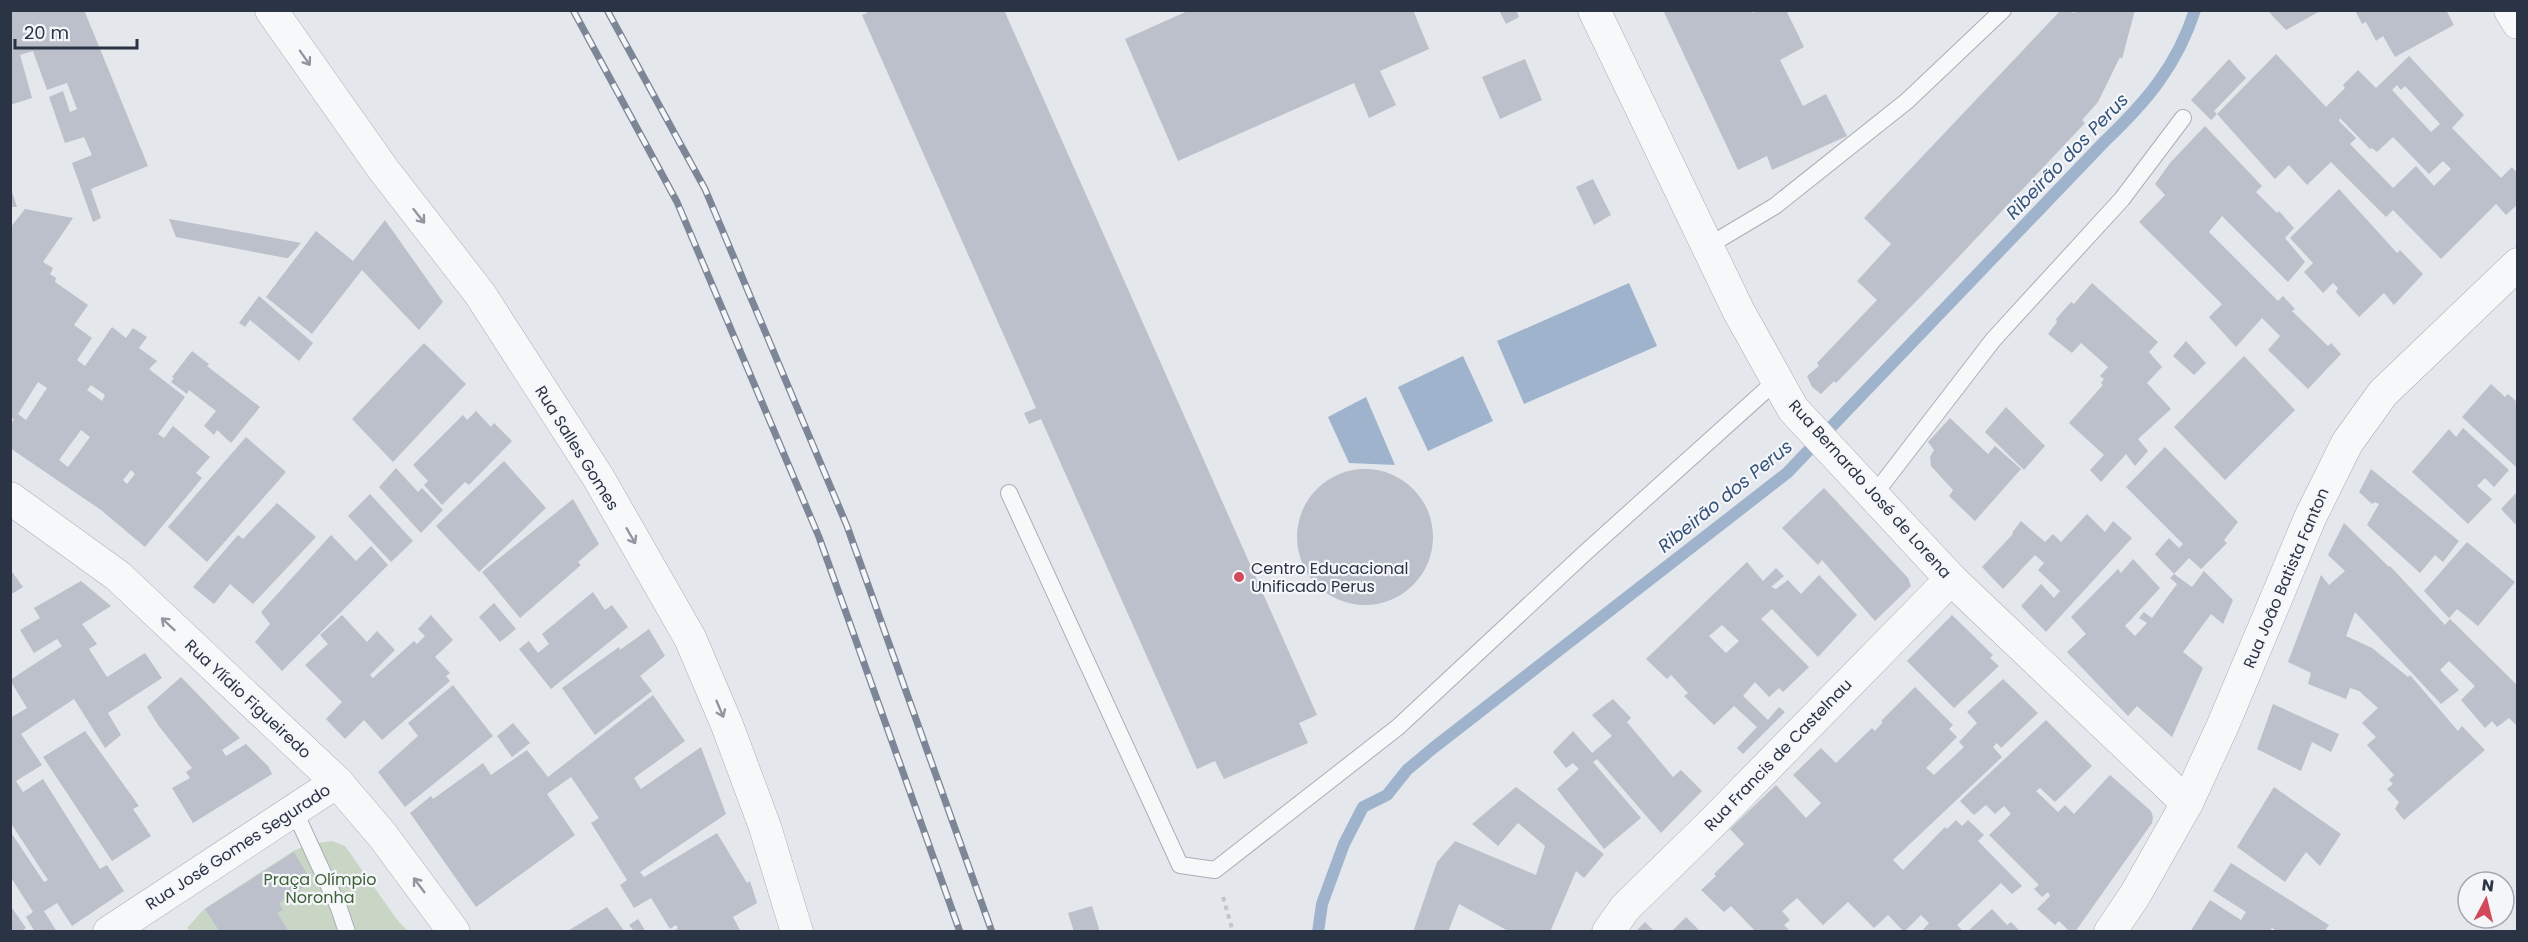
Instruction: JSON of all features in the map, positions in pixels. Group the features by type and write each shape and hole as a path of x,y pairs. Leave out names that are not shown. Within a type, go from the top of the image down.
{"street":[{"name":"Rua Salles Gomes","path":"271,10 382,169 480,294 598,477 684,628 727,725 750,786 797,932"},
{"name":"Rua Bernardo José de Lorena","path":"1594,10 1738,310 1793,409 1948,576 2187,803"},
{"path":"2510,10 2517,23"},
{"name":"Rua João Batista Fanton","path":"2110,932 2135,895 2187,803 2223,725 2310,518 2347,442 2383,393 2517,264"},
{"name":"Rua Ylídio Figueiredo","path":"10,498 118,576 337,782 383,836 454,932"},
{"name":"Rua Francis de Castelnau","path":"1608,932 1625,908 1714,821 1948,576"},
{"name":"Rua José Gomes Segurado","path":"109,932 337,782"}],"lane":[{"path":"1708,246 1775,206 1802,185 1907,101 2003,10"},
{"path":"1871,494 1993,340 2121,199 2183,118"},
{"path":"1009,493 1180,864 1215,870 1398,727 1586,552 1777,380"},
{"path":"294,810 336,899 346,932"}],"path":[{"path":"1215,870 1233,932"}],"green space":[{"name":"Praça Olímpio Noronha","path":"332,841 345,846 398,921 408,931 191,932 187,928 204,909 295,850 312,844"}],"water":[{"path":"1629,283 1657,346 1524,404 1497,341"},
{"path":"1463,356 1493,421 1428,451 1398,387"},
{"path":"1366,397 1395,465 1349,463 1328,417"}],"building":[{"path":"10,10 84,10 148,166 91,189 101,218 93,222 72,163 92,155 84,137 65,143 49,97 63,91 70,112 77,109 67,83 47,90 33,51 20,55 32,98 10,105"},
{"path":"866,10 1004,10 1317,715 1299,723 1308,743 1224,779 1215,761 1197,769 1041,419 1029,424 1024,413 1036,408 862,15 867,13"},
{"path":"1190,10 1413,10 1429,49 1380,71 1396,105 1369,118 1354,83 1178,161 1125,39"},
{"path":"1499,10 1516,10 1519,17 1506,24"},
{"path":"1663,10 1751,10 1753,13 1759,10 1786,10 1804,47 1780,60 1803,106 1826,94 1847,136 1772,170 1767,156 1738,170"},
{"path":"2061,10 2075,13 2076,10 2135,10 2122,59 2120,57 2098,102 2082,120 2085,123 1936,281 1836,383 1834,381 1821,394 1812,387 1807,376 1819,366 1817,363 1877,300 1857,281 1891,244 1864,218"},
{"path":"2267,10 2322,10 2286,30"},
{"path":"2355,10 2446,10 2454,25 2395,57 2383,36 2376,41 2366,22 2362,24"},
{"path":"2276,54 2326,107 2345,88 2343,85 2358,70 2376,88 2409,56 2464,115 2452,128 2501,178 2512,167 2517,173 2517,205 2506,215 2496,204 2441,259 2393,210 2386,217 2331,162 2307,185 2289,165 2275,179 2217,114","holes":["2397,85 2401,90 2405,86 2440,124 2431,132 2392,90","2340,118 2370,149 2377,152 2393,137 2429,174 2443,161 2451,169 2434,186 2416,166 2393,188 2350,144 2356,138 2339,121"]},
{"path":"1525,59 1542,100 1500,119 1482,77"},
{"path":"2229,59 2246,78 2214,111 2217,114 2211,120 2191,100"},
{"path":"2205,126 2262,186 2256,192 2277,213 2279,211 2294,228 2285,238 2305,262 2288,282 2222,216 2209,232 2278,301 2283,296 2295,309 2292,311 2328,346 2331,343 2341,354 2308,389 2268,350 2280,336 2262,318 2236,347 2209,317 2222,304 2139,222 2165,195 2155,184 2170,163"},
{"path":"1593,179 1611,215 1594,225 1576,187"},
{"path":"11,189 17,207 10,207"},
{"path":"2339,189 2397,253 2400,250 2423,274 2394,305 2384,293 2359,317 2336,292 2338,288 2333,283 2323,293 2304,272 2313,263 2290,238"},
{"path":"25,209 73,218 43,262 53,268 50,274 56,278 55,282 88,305 74,325 92,338 77,360 85,366 112,327 126,338 133,328 147,337 139,348 157,361 149,369 185,397 158,434 164,438 173,426 210,457 196,473 202,478 145,547 101,510 10,448 10,425 14,419 10,417 10,228","holes":["38,382 47,388 26,420 18,414","91,385 105,395 102,401 87,390","81,430 90,437 68,467 59,460","131,470 135,474 127,484 123,480"]},
{"path":"169,219 301,243 286,258 176,237"},
{"path":"385,220 443,302 419,330 362,270 312,334 266,297 316,231 353,261"},
{"path":"2092,283 2158,342 2149,352 2162,367 2147,383 2171,409 2138,439 2148,451 2135,466 2126,454 2101,482 2090,470 2104,455 2069,423 2103,385 2101,383 2104,379 2100,376 2108,367 2081,343 2072,353 2048,334 2057,322 2056,319 2071,302 2074,304"},
{"path":"259,296 313,343 299,361 250,320 245,327 239,323"},
{"path":"2186,341 2206,363 2194,375 2173,356"},
{"path":"424,343 466,384 393,462 352,419"},
{"path":"192,351 209,364 207,366 260,407 231,443 217,430 214,435 204,426 216,411 189,390 187,394 171,382 174,378 172,377"},
{"path":"2244,356 2295,410 2225,480 2174,427"},
{"path":"2491,384 2505,397 2508,394 2517,402 2517,468 2462,417"},
{"path":"2006,407 2045,446 2024,470 1985,432"},
{"path":"476,411 491,427 494,423 512,441 469,485 465,482 442,505 424,485 428,481 413,465 463,415 467,420"},
{"path":"1950,418 1988,454 1995,446 2021,469 1975,521 1949,496 1953,490 1931,466 1930,457 1934,450 1928,442"},
{"path":"2463,428 2509,470 2494,487 2485,478 2477,486 2492,499 2468,524 2412,472 2449,429 2456,437"},
{"path":"246,437 286,472 207,562 168,527"},
{"path":"2165,447 2238,522 2224,540 2227,543 2201,569 2189,558 2174,574 2155,554 2169,538 2179,548 2183,544 2126,487"},
{"path":"504,461 546,508 479,572 436,526"},
{"path":"396,468 418,492 422,488 443,510 421,533 379,487"},
{"path":"1365,469 1391,474 1403,480 1413,489 1422,499 1428,511 1433,537 1428,563 1422,575 1413,585 1403,594 1391,600 1365,605 1339,600 1327,594 1317,585 1308,575 1302,563 1297,537 1302,511 1308,499 1317,489 1327,480 1339,474"},
{"path":"2371,469 2459,541 2443,562 2435,555 2420,573 2367,525 2379,504 2375,502 2372,504 2359,492"},
{"path":"1824,488 1908,578 1911,586 1875,621 1822,560 1818,565 1782,528"},
{"path":"2517,492 2517,526 2501,509"},
{"path":"370,494 413,541 391,562 348,516"},
{"path":"573,499 599,544 578,562 581,565 520,618 482,572"},
{"path":"277,503 316,537 253,604 230,584 214,604 193,587 238,535 243,539"},
{"path":"2087,514 2105,532 2113,521 2132,538 2046,632 2021,606 2041,584 2054,598 2060,591 2038,570 2044,563 2035,555 2003,589 1982,567 2013,534 2021,521 2045,542 2053,534 2061,542"},
{"path":"2344,523 2390,566 2445,625 2450,619 2517,685 2517,726 2509,718 2497,727 2492,721 2485,728 2461,700 2475,686 2449,661 2440,670 2459,690 2441,704 2355,612 2346,636 2372,648 2408,677 2410,675 2458,731 2462,726 2485,750 2404,820 2395,809 2399,802 2387,789 2393,784 2389,780 2394,775 2367,745 2376,737 2362,723 2378,708 2359,691 2350,688 2346,699 2308,684 2311,673 2288,662 2321,575 2329,585 2345,571 2328,555"},
{"path":"331,535 356,561 371,546 388,565 282,671 255,642 270,624 261,612"},
{"path":"2467,542 2515,582 2478,626 2457,609 2449,618 2424,591"},
{"path":"2133,559 2160,588 2125,626 2135,636 2147,623 2139,618 2144,612 2152,618 2177,584 2170,578 2174,574 2192,587 2204,571 2233,600 2223,624 2211,614 2183,652 2203,668 2172,737 2137,706 2128,716 2067,652 2086,634 2071,617 2118,569 2121,573"},
{"path":"1747,562 1763,581 1776,568 1784,576 1771,587 1776,589 1788,580 1801,594 1819,575 1857,615 1818,657 1772,609 1761,619 1809,667 1783,692 1779,688 1769,697 1755,682 1743,696 1768,720 1779,707 1785,712 1743,754 1737,748 1757,727 1734,706 1714,725 1684,696 1688,693 1671,675 1667,679 1646,659","holes":["1722,625 1739,641 1726,653 1709,636"]},
{"path":"10,569 23,587 10,595"},
{"path":"81,581 111,606 82,624 97,644 89,649 107,677 145,653 162,678 108,713 121,735 105,748 74,699 21,734 42,765 16,781 23,792 43,779 100,869 107,865 124,891 72,926 57,903 44,911 57,932 35,932 26,917 33,912 10,876 10,831 44,882 48,880 10,822 10,718 27,708 10,680 62,646 57,639 34,653 20,630 40,618 34,608"},
{"path":"593,592 605,610 612,605 628,627 551,689 519,649 529,641 538,653 549,644 542,634"},
{"path":"494,603 516,629 500,642 479,617"},
{"path":"342,615 367,642 377,631 395,650 370,675 373,678 414,641 417,644 425,636 418,629 431,615 453,640 435,657 450,673 446,676 450,681 382,740 364,720 345,739 326,719 342,702 305,665 328,644 320,635"},
{"path":"1952,615 1993,655 1990,658 1999,666 1954,708 1907,661"},
{"path":"649,629 665,656 640,676 652,691 595,735 562,688 619,647 620,650"},
{"path":"181,677 240,738 222,750 226,756 246,744 268,766 272,774 193,823 172,788 190,778 186,772 192,768 158,725 147,707"},
{"path":"2003,679 2038,713 2001,748 1997,743 1993,747 2002,757 1893,860 1903,870 1945,827 1947,829 1956,820 1962,826 1968,820 1984,835 1978,841 2022,886 2012,894 2001,883 1957,925 1964,932 1921,932 1929,923 1921,915 1904,932 1888,915 1874,928 1848,902 1823,925 1797,898 1782,911 1790,920 1784,925 1791,932 1756,932 1731,906 1724,912 1701,890 1744,844 1730,829 1776,785 1806,818 1821,803 1793,775 1821,748 1836,763 1872,728 1875,731 1883,722 1881,721 1915,687 1953,725 1949,729 1957,737 1926,768 1934,775 1964,747 1959,742 1977,723 1967,712"},
{"path":"453,685 493,736 405,807 378,772 418,736 408,723"},
{"path":"653,695 685,741 634,778 641,789 701,747 726,814 640,872 644,877 717,833 747,883 750,881 757,903 733,917 741,932 672,932 678,928 676,925 670,929 651,898 634,908 620,885 627,880 591,823 599,818 571,777 547,794 575,835 476,907 410,813 431,796 433,799 483,763 491,775 527,750 548,777"},
{"path":"1613,699 1631,718 1627,722 1673,777 1681,770 1702,791 1661,833 1597,759 1593,762 1641,818 1604,849 1557,789 1579,769 1573,763 1566,768 1553,752 1573,731 1592,753 1612,736 1592,715"},
{"path":"2273,704 2339,734 2331,752 2312,742 2301,771 2257,749"},
{"path":"2046,720 2092,766 2055,802 2040,788 2036,791 2058,812 2065,805 2074,814 2110,775 2151,811 2153,817 2152,823 2075,932 2070,932 2059,921 2055,925 2037,909 2050,896 2048,892 2042,897 2034,889 2039,885 1989,835 2011,814 2004,806 1995,814 1986,805 1974,815 1960,801"},
{"path":"513,723 530,743 512,757 497,736"},
{"path":"85,731 139,806 133,809 151,836 112,861 43,757"},
{"path":"1516,787 1604,854 1584,878 1576,871 1550,932 1510,932 1459,904 1448,932 1413,932 1437,862 1455,841 1536,875 1545,846 1518,823 1498,846 1472,824"},
{"path":"2274,787 2341,834 2320,866 2306,852 2285,882 2237,847"},
{"path":"294,852 312,882 279,903 283,910 277,913 289,932 220,932 205,909"},
{"path":"2231,863 2329,925 2324,932 2278,932 2272,928 2269,932 2190,932 2210,900 2241,920 2246,912 2213,891"},
{"path":"10,905 26,928 20,932 10,932"},
{"path":"1092,906 1100,932 1074,932 1068,913"},
{"path":"607,907 625,932 566,932"},
{"path":"1992,909 2007,925 2011,922 2021,932 1967,932"},
{"path":"1686,917 1701,932 1671,932"},
{"path":"638,919 646,932 631,932 633,930 629,925"},
{"path":"1645,922 1655,932 1637,930"}],"waterway":[{"name":"Ribeirão dos Perus","path":"1318,932 1322,904 1344,844 1363,807 1387,795 1407,770 1432,749 1787,473 2134,112 2169,66 2188,30 2195,10"}],"railway":[{"path":"573,10 677,202 819,537 960,932"},
{"path":"607,10 705,189 847,526 992,932"}],"place":[{"name":"Centro Educacional Unificado Perus","path":"1239,577"}]}
